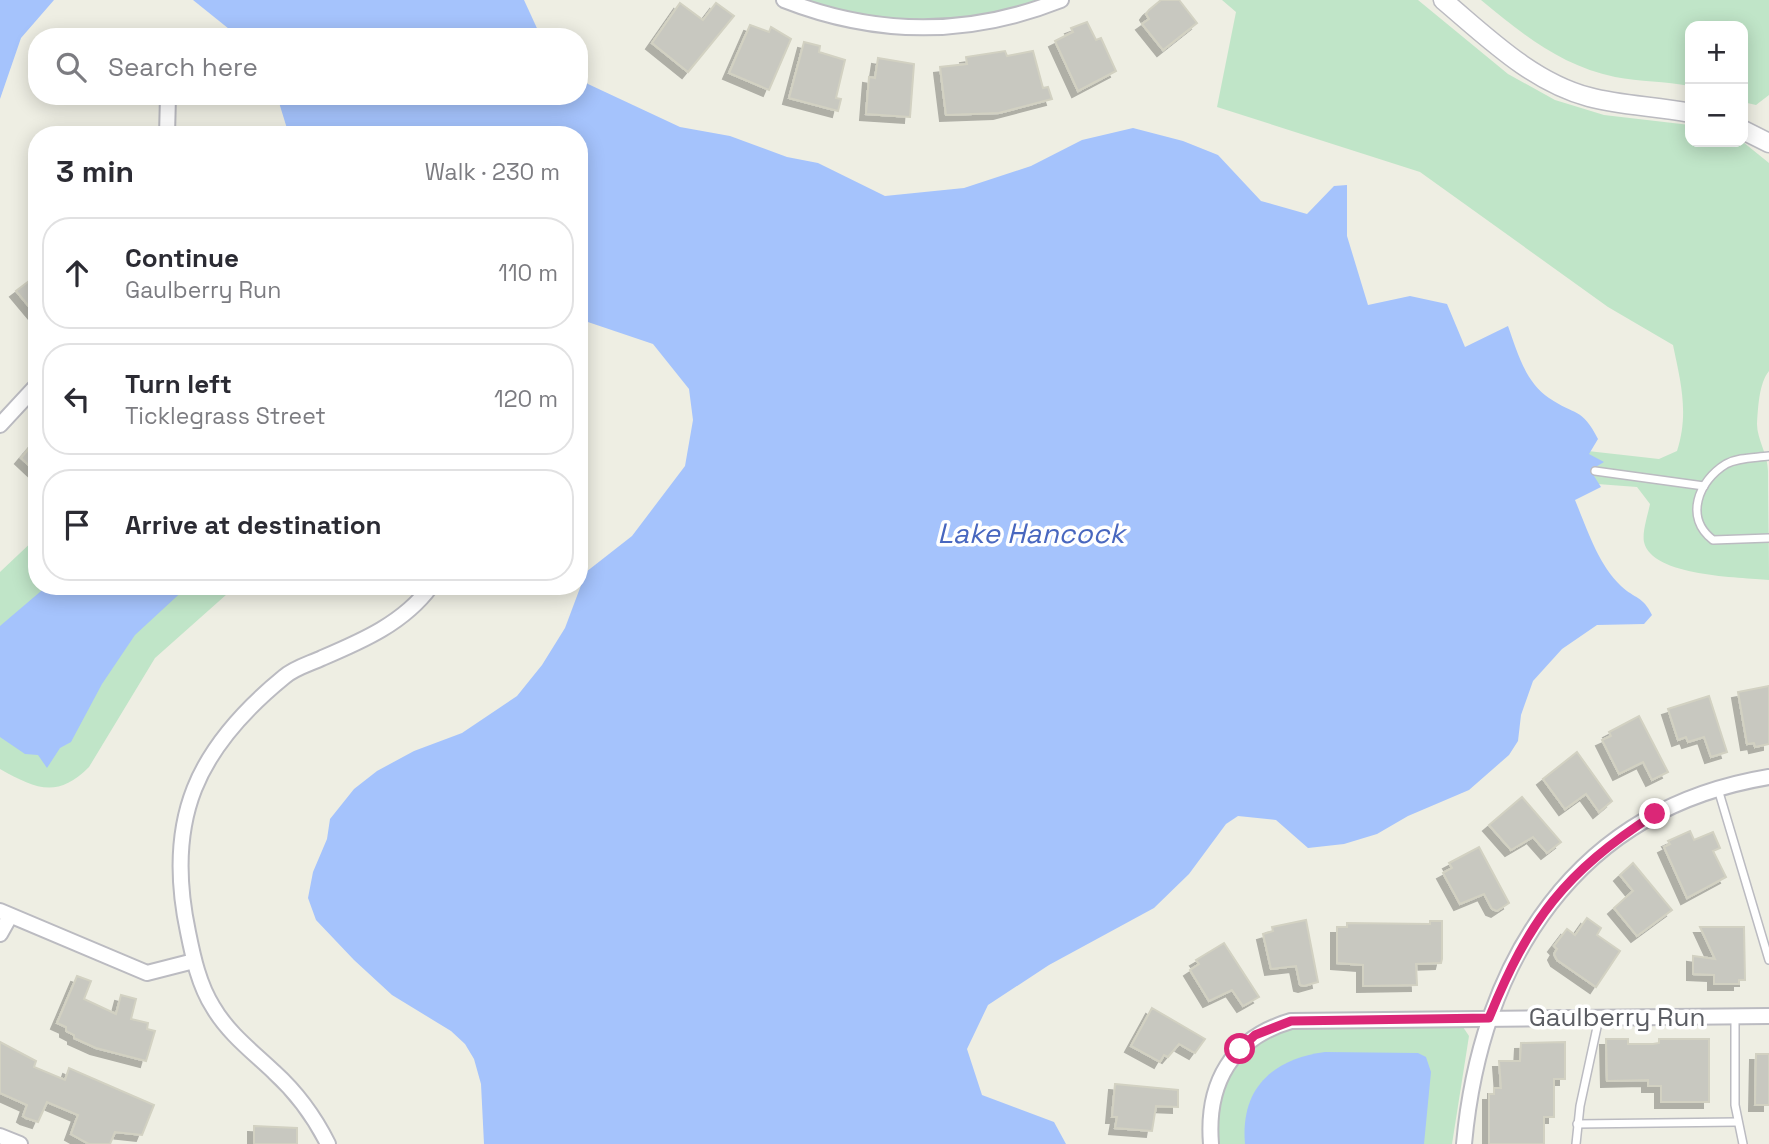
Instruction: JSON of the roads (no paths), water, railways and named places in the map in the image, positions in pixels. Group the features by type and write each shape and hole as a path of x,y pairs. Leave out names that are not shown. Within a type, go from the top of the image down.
{"street":[{"path":"783,0 852,22 923,30 996,21 1061,0"},
{"path":"1443,0 1513,58 1546,80 1589,97 1685,112"},
{"path":"166,126 168,105"},
{"path":"1748,133 1769,144"},
{"path":"0,425 28,395"},
{"path":"328,1144 300,1102 277,1074 237,1039 212,1006 194,961 181,902 180,842 187,805 214,749 246,707 288,673 389,626 422,595"},
{"path":"1464,1144 1473,1072 1489,1018 1511,964 1529,932 1571,879 1602,851 1655,814 1717,788 1769,777"},
{"path":"0,934 5,915 147,973 194,961"},
{"name":"Gaulberry Run","path":"1211,1144 1211,1107 1217,1084 1227,1065 1255,1035 1274,1026 1314,1018 1769,1016"},
{"path":"0,1136 19,1144"}],"lane":[{"path":"1769,456 1726,464 1704,486 1696,499 1696,512 1706,534 1724,542 1769,538"},
{"path":"1595,471 1704,486"},
{"path":"1717,788 1769,960"},
{"path":"1735,1016 1737,1122 1743,1144"},
{"path":"1576,1144 1577,1124 1599,1017"},
{"path":"1577,1124 1737,1122"}],"water":[{"path":"0,0 54,0 21,38 0,99"},
{"path":"193,0 524,0 537,28 228,28"},
{"name":"Lake Hancock","path":"588,84 680,127 730,136 787,157 818,163 885,196 964,188 1031,166 1082,140 1133,128 1183,141 1218,155 1261,201 1307,214 1334,186 1347,185 1347,236 1368,305 1410,296 1447,304 1465,347 1508,326 1523,365 1534,384 1549,398 1577,413 1592,429 1598,439 1589,454 1604,462 1594,468 1594,476 1601,487 1575,500 1606,567 1621,586 1645,604 1652,615 1644,624 1597,625 1562,649 1533,681 1521,715 1518,741 1509,755 1469,790 1408,816 1377,834 1344,844 1308,848 1276,820 1238,816 1226,824 1189,874 1154,908 1049,965 988,1005 967,1049 982,1095 1054,1122 1066,1144 484,1144 481,1084 474,1059 465,1044 451,1031 392,995 316,920 308,898 313,872 327,839 330,819 354,789 377,771 414,751 462,733 517,696 542,665 565,628 577,595 588,595 588,570 632,536 685,466 693,420 689,389 653,344 588,322 588,126 286,126 280,105 588,105"},
{"path":"36,595 178,595 135,635 102,684 71,742 60,748 47,768 38,755 25,754 0,737 0,626"},
{"path":"1325,1052 1418,1053 1426,1057 1431,1072 1424,1144 1245,1144 1248,1107 1254,1092 1264,1080 1290,1061"}]}
